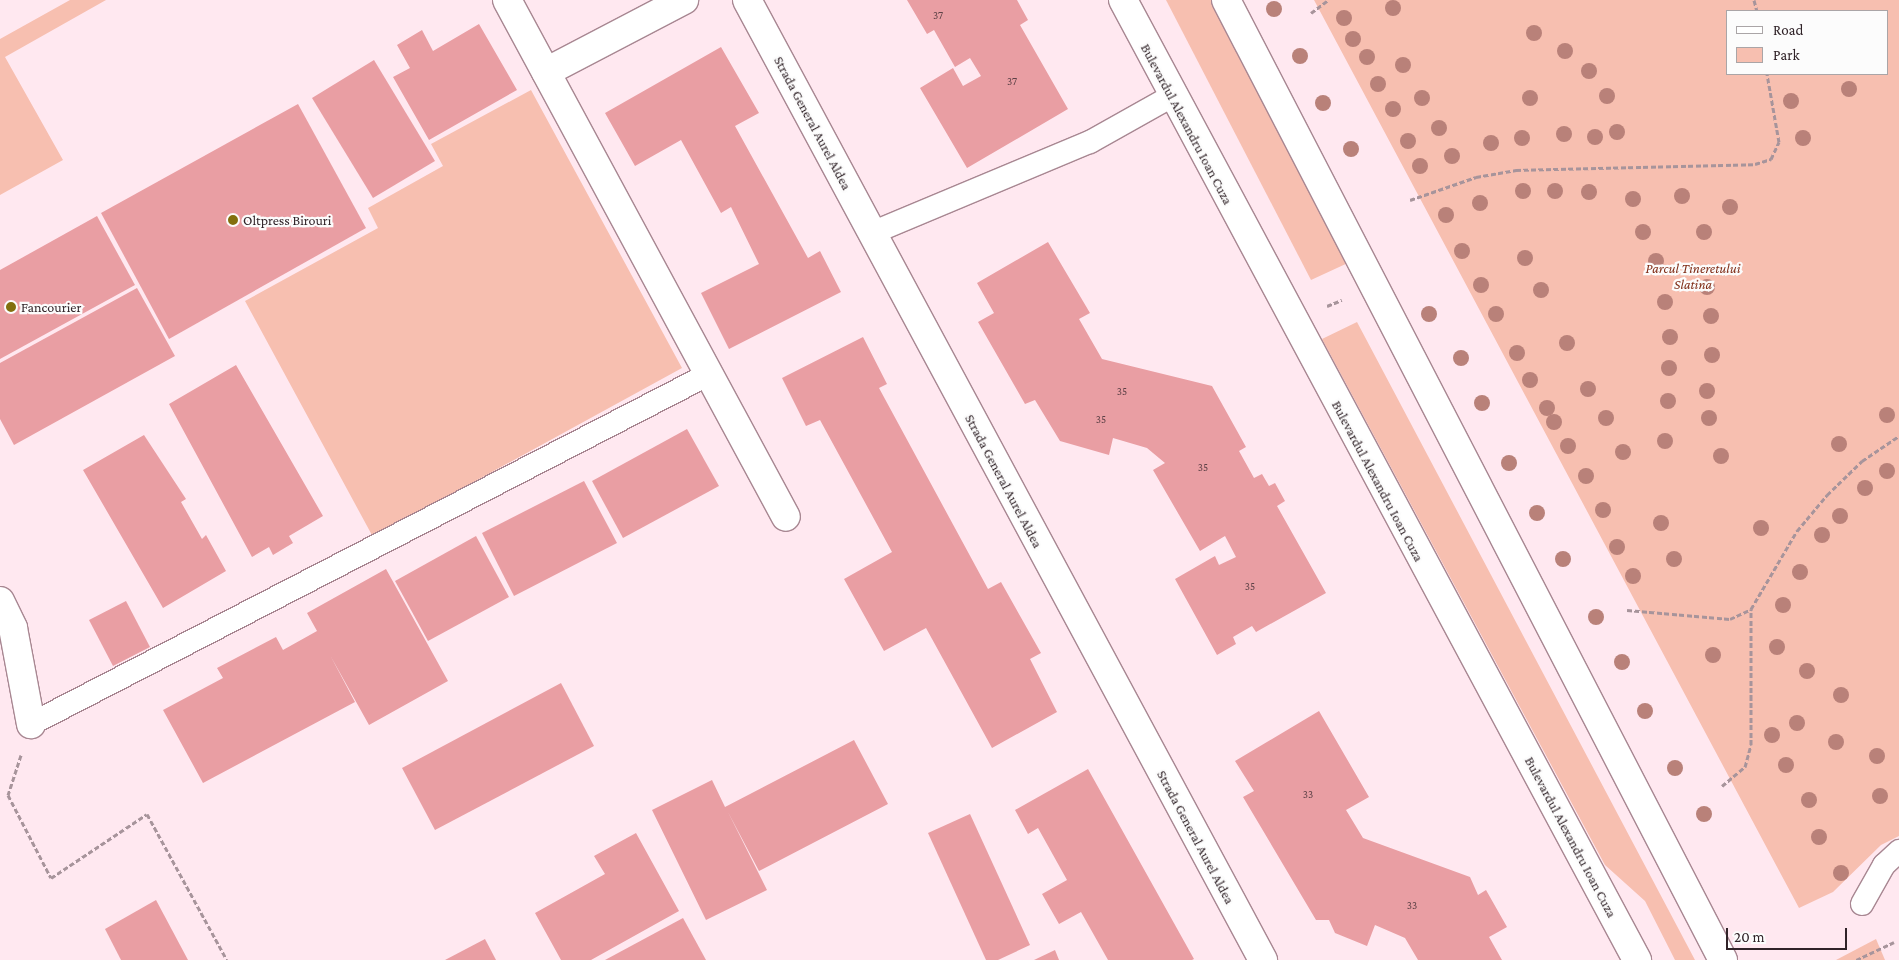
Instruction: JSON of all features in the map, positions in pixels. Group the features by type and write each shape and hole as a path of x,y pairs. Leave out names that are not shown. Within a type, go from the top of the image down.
{"main road":[{"path":"507,0 710,373 786,517"},
{"path":"546,72 684,0"},
{"name":"Strada General Aurel Aldea","path":"747,0 1263,960"},
{"name":"Bulevardul Alexandru Ioan Cuza","path":"1123,0 1172,96 1637,960"},
{"path":"1226,0 1723,960"},
{"path":"0,601 13,628 31,724"}],"lane":[{"path":"872,232 1090,142 1172,96"},
{"path":"31,724 710,373"},
{"path":"1862,904 1884,864 1899,851"}],"path":[{"path":"1311,13 1328,0"},
{"path":"1410,200 1476,177 1516,170 1755,164 1771,159 1780,142 1768,75"},
{"path":"1321,309 1346,298"},
{"path":"1722,786 1745,768 1751,744 1751,609 1797,531 1827,494 1862,461 1899,436"},
{"path":"1627,610 1730,619 1751,609"},
{"path":"31,724 8,795 52,878 147,814 228,960"},
{"path":"1856,960 1894,942"}],"green space":[{"path":"70,0 106,0 5,57 63,160 0,195 0,39"},
{"path":"1166,0 1214,0 1350,262 1311,280"},
{"name":"Parcul Tineretului Slatina","path":"1314,0 1899,0 1899,836 1881,845 1833,892 1799,908"},
{"path":"531,90 682,368 373,537 245,301 378,228 368,208 443,166 431,144"},
{"path":"1357,322 1695,960 1675,960 1645,901 1605,865 1322,339"},
{"path":"1876,939 1885,960 1836,960"}],"building":[{"path":"907,0 1017,0 1028,20 1020,25 1068,109 967,168 920,88 953,68 963,86 981,76 970,58 955,67 934,30 927,34"},
{"path":"479,24 517,90 429,140 393,77 410,68 397,45 422,30 433,51"},
{"path":"721,47 759,113 735,126 808,258 820,251 841,292 729,349 701,293 759,264 731,207 721,213 681,140 635,166 605,113"},
{"path":"374,60 435,161 373,198 312,98"},
{"name":"Oltpress Birouri","path":"298,104 366,228 169,339 101,213"},
{"path":"97,216 135,285 0,359 0,270"},
{"path":"1048,242 1090,313 1079,319 1102,359 1212,386 1246,447 1239,451 1254,478 1262,474 1269,486 1275,483 1285,501 1277,506 1326,593 1256,632 1252,626 1233,637 1236,644 1217,655 1175,579 1215,556 1219,565 1236,557 1225,536 1200,551 1153,470 1165,463 1147,448 1113,438 1109,455 1060,441 1035,400 1025,404 978,322 994,313 977,283"},
{"path":"137,288 175,356 14,445 0,419 0,363"},
{"path":"863,337 887,384 879,388 988,589 1001,582 1041,653 1030,659 1057,712 992,748 926,628 884,651 844,579 892,552 820,420 806,426 782,378"},
{"path":"236,365 323,516 289,536 293,543 273,555 269,547 252,557 169,404"},
{"path":"687,429 719,486 623,538 592,481"},
{"path":"144,435 186,499 181,502 202,539 206,535 226,571 163,608 83,470"},
{"path":"584,481 617,543 514,596 482,533"},
{"path":"476,536 509,597 428,641 395,581"},
{"path":"386,569 448,681 369,725 330,655 355,702 203,783 163,710 223,678 217,668 276,637 283,650 317,631 307,613"},
{"path":"126,601 150,647 113,666 89,620"},
{"path":"561,683 594,746 435,830 402,768"},
{"path":"1319,711 1369,797 1346,810 1363,838 1470,877 1478,895 1486,890 1507,927 1489,937 1502,960 1418,960 1405,938 1375,925 1367,946 1335,933 1329,920 1316,920 1243,797 1254,791 1235,761"},
{"path":"854,740 888,804 759,871 728,812 767,890 706,920 652,810 712,780 725,807"},
{"path":"1088,769 1194,959 1108,960 1081,912 1059,924 1042,894 1067,880 1038,828 1028,834 1015,810"},
{"path":"970,814 1030,945 998,960 986,960 928,833"},
{"path":"636,833 679,911 591,960 561,960 535,913 605,874 594,856"},
{"path":"156,900 188,960 121,960 105,929"},
{"path":"683,918 706,960 605,960"},
{"path":"485,939 496,960 445,960"},
{"path":"1055,950 1059,960 1034,960"}],"place":[{"name":"Oltpress Birouri","path":"233,220"},
{"name":"Fancourier","path":"11,307"}]}
